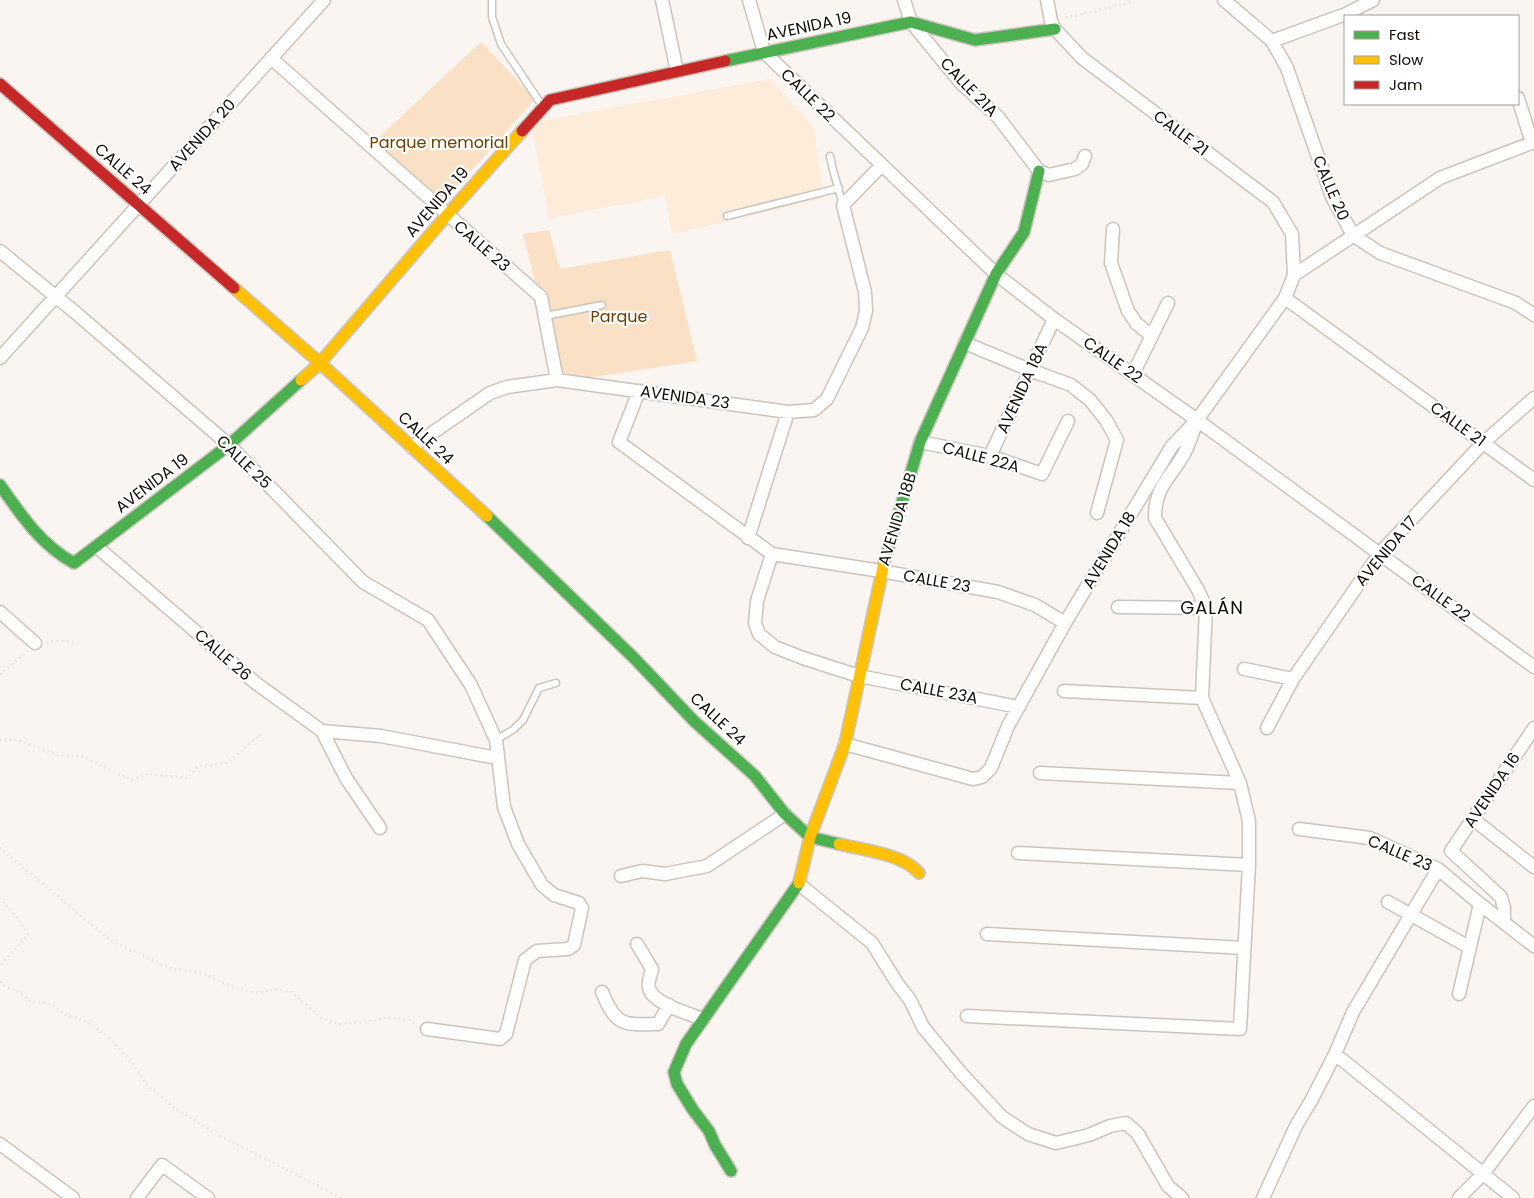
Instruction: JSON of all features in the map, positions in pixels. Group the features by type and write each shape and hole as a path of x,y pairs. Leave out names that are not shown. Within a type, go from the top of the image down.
{"street":[{"name":"AVENIDA 20","path":"0,358 324,0"},
{"path":"749,0 764,52"},
{"name":"CALLE 21A","path":"904,0 911,22 960,82 998,117 1039,171"},
{"path":"1048,0 1053,25"},
{"name":"CALLE 20","path":"1224,0 1272,41 1287,68 1332,197 1353,235 1380,253 1516,303 1534,315"},
{"path":"1272,41 1346,14 1373,0"},
{"path":"666,1 678,71"},
{"name":"AVENIDA 19","path":"97,547 229,446 320,363 447,215 550,100 764,52 911,22 975,40 1053,25"},
{"name":"CALLE 21","path":"1053,25 1082,58 1273,202 1292,234 1294,275"},
{"name":"CALLE 22","path":"764,52 996,274 1054,319 1197,420 1534,667"},
{"name":"CALLE 23","path":"271,58 541,297 557,380"},
{"name":"CALLE 24","path":"0,84 320,363 514,541 634,658 694,721 755,776 785,814 810,837"},
{"path":"1294,275 1440,178 1533,142 1519,101"},
{"path":"1039,171 1049,176 1075,169 1082,164 1085,156"},
{"path":"843,205 882,165"},
{"name":"AVENIDA 18B","path":"798,884 810,837 845,744 881,571 920,442 996,274 1024,232 1039,171"},
{"name":"AVENIDA 23","path":"412,447 490,393 507,387 557,380 788,412 814,410 826,399 862,328 866,311 865,292 843,205"},
{"path":"1113,229 1111,263 1128,311 1137,324 1152,336"},
{"name":"CALLE 25","path":"0,251 57,297 229,446 364,582 428,620 471,686 496,740 504,807 518,844 542,885 554,895 580,903 582,908 574,945 568,949 537,951 526,960 506,1034 500,1039 427,1029"},
{"name":"AVENIDA 18","path":"845,744 973,780 982,777 991,768 1018,706 1065,622 1172,446 1197,420 1285,298 1294,275"},
{"name":"CALLE 21","path":"1285,298 1534,480"},
{"path":"1133,374 1168,302"},
{"name":"AVENIDA 18A","path":"990,456 1054,319"},
{"path":"965,343 1030,370 1071,384 1090,400 1106,420 1117,440 1097,513"},
{"path":"639,391 619,442 748,538 788,412"},
{"name":"AVENIDA 17","path":"1267,728 1293,680 1380,553 1483,443 1534,398"},
{"path":"967,1016 1240,1029 1250,821 1240,783 1202,698 1206,608 1198,590 1155,518 1158,492 1184,454 1197,420"},
{"name":"CALLE 22A","path":"920,442 990,456 1042,474 1068,421"},
{"path":"0,485 30,527 63,558 74,562 97,547"},
{"name":"CALLE 23","path":"748,538 772,554 998,592 1035,605 1065,622"},
{"name":"CALLE 26","path":"97,547 257,684 322,731"},
{"path":"772,554 758,601 755,623 759,634 775,647 789,653 859,676"},
{"path":"1118,607 1206,608"},
{"path":"0,612 35,643"},
{"path":"1244,669 1293,680"},
{"name":"CALLE 23A","path":"859,676 1018,706"},
{"path":"1064,691 1202,698"},
{"name":"AVENIDA 16","path":"1504,921 1504,908 1501,897 1451,851 1534,728"},
{"path":"322,731 381,736 498,758"},
{"path":"322,731 346,778 380,828"},
{"path":"1040,773 1240,783"},
{"path":"621,876 642,871 665,874 707,866 785,814"},
{"path":"1473,819 1534,867"},
{"name":"CALLE 23","path":"1300,829 1370,838 1438,869 1534,946"},
{"path":"810,837 897,858 914,867 919,873"},
{"path":"1018,853 1249,865"},
{"path":"1263,1198 1296,1126 1311,1102 1335,1054 1353,1012 1438,869"},
{"path":"731,1171 709,1131 677,1084 674,1072 686,1044 702,1019 798,884 872,943 910,1000 923,1027 961,1073 1002,1117 1028,1134 1056,1143 1089,1135 1110,1126 1126,1124 1138,1134 1168,1186 1182,1198"},
{"path":"1388,902 1469,947"},
{"path":"1459,994 1480,904"},
{"path":"987,934 1244,948"},
{"path":"637,944 652,969 648,986 651,995 668,1006 702,1019"},
{"path":"602,992 610,1010 618,1020 636,1025 658,1024 668,1006"},
{"path":"1335,1054 1513,1198"},
{"path":"1459,1198 1483,1174 1534,1106"},
{"path":"0,1144 73,1198"},
{"path":"137,1198 162,1165 208,1198"}],"lane":[{"path":"492,0 492,17 501,44 543,107"},
{"path":"830,156 843,205"},
{"path":"727,216 838,188"},
{"path":"545,316 602,305"},
{"path":"496,740 514,729 523,720 539,688 556,683"}],"path":[{"path":"1053,25 1128,3 1132,0"},
{"path":"0,674 23,657 35,643 64,640 79,644"},
{"path":"0,740 14,739 58,755 83,757 131,780 148,774 187,778 198,766 227,763 261,734"},
{"path":"0,848 110,940 169,968 205,974 224,984 254,993 275,988 291,992 323,1019 339,1024 371,1022 389,1017 409,1020 427,1029"},
{"path":"0,898 18,919 28,935 0,966"},
{"path":"0,982 20,993 31,1002 50,1004 65,1014 85,1021 109,1037 133,1064 146,1084 177,1110 219,1135 341,1198"}],"shaded area":[{"path":"770,79 813,126 824,198 672,234 665,195 549,218 531,123"}],"green space":[{"name":"Parque memorial","path":"481,42 535,99 441,205 374,142"},
{"name":"Parque","path":"549,230 560,269 670,250 697,361 554,383 539,297 523,234"}],"traffic: fast":[{"path":"725,61 911,22 975,40 1055,29"},
{"path":"884,563 920,442 996,274 1024,232 1039,171"},
{"path":"0,485 32,528 51,547 74,563 229,445 301,380"},
{"path":"487,516 634,658 694,721 755,776 785,814 810,837 839,844"},
{"path":"731,1171 709,1131 677,1084 674,1072 686,1044 799,883"}],"traffic: slow":[{"path":"301,380 320,363 522,131"},
{"path":"234,288 320,363 487,516"},
{"path":"799,883 810,837 845,744 884,563"},
{"path":"839,844 893,857 903,861 919,873"}],"traffic: jam":[{"path":"522,131 550,100 725,61"},
{"path":"0,84 234,288"}],"district":[{"name":"GALÁN","path":"1212,607"}]}
